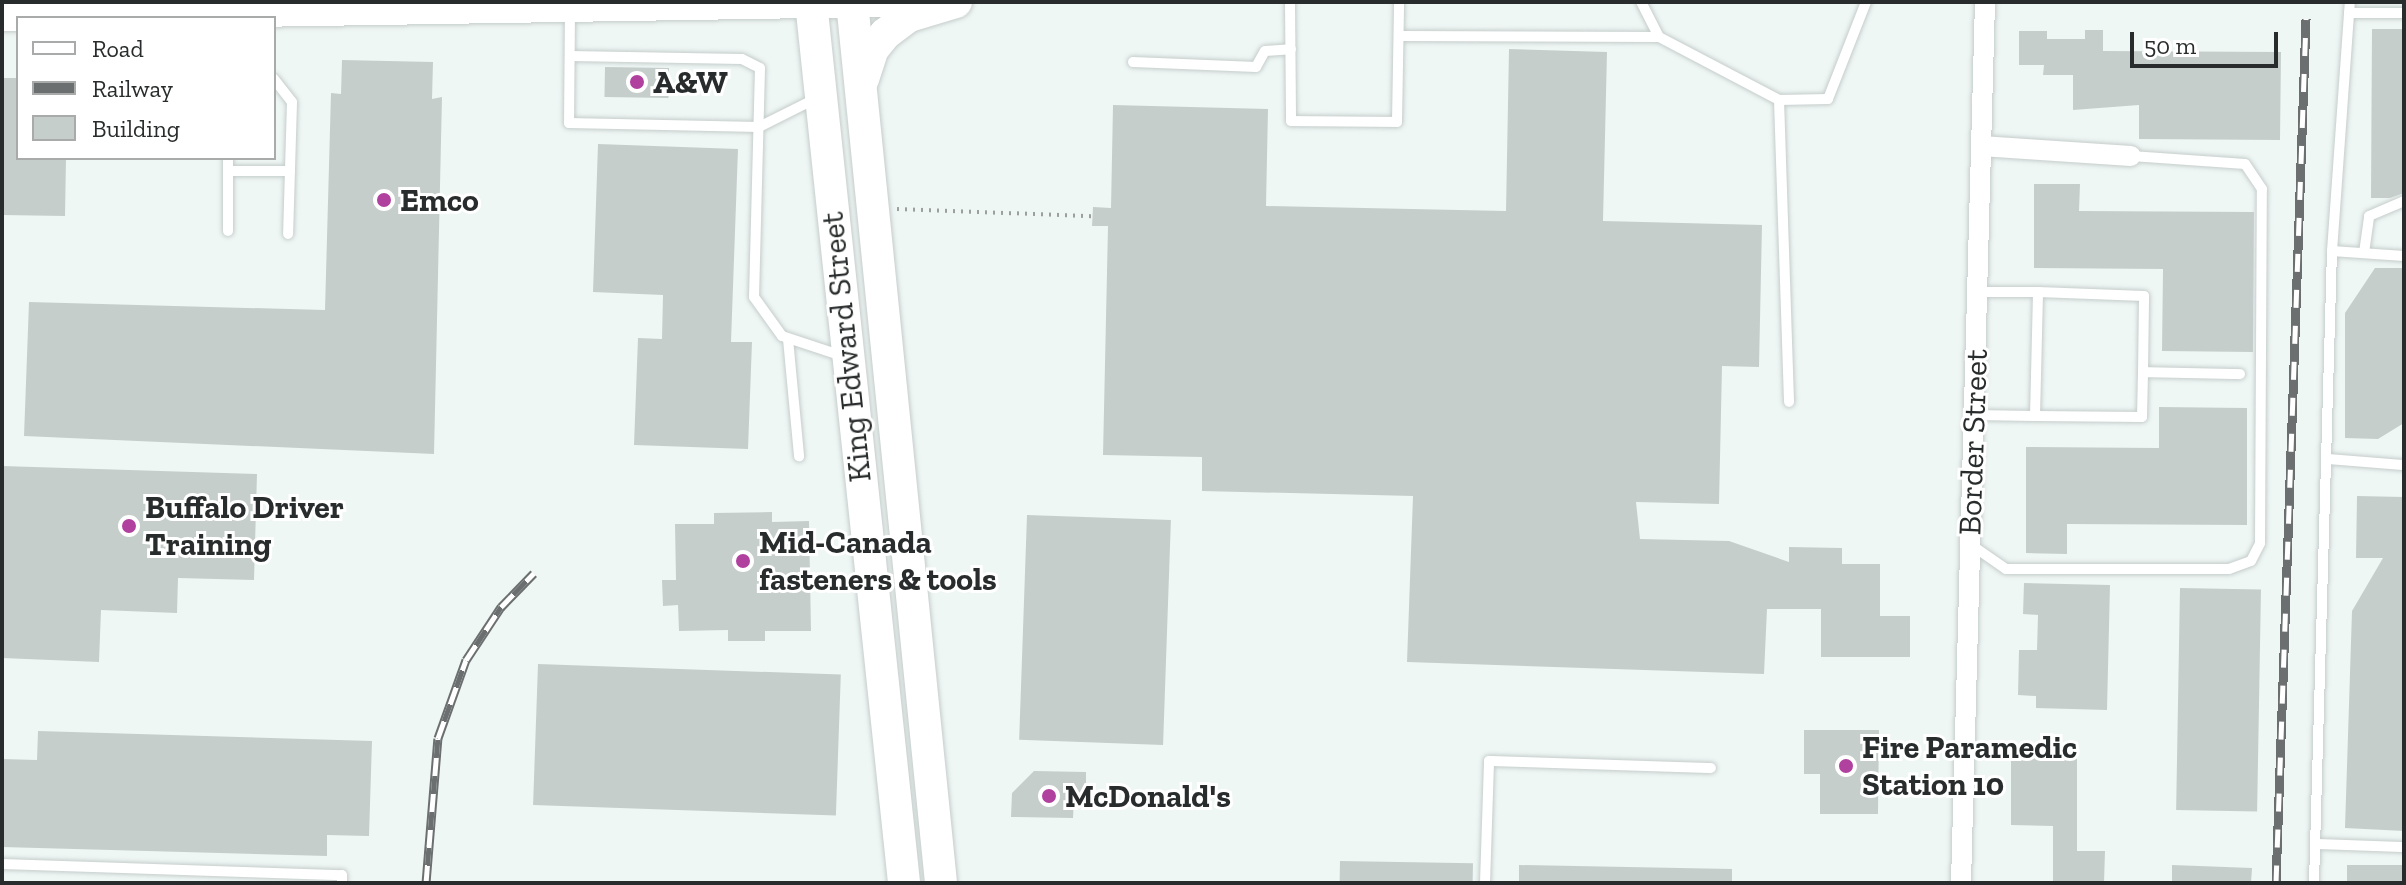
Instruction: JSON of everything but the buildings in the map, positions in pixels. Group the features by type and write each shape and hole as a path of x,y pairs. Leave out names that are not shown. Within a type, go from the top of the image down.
{"main road":[{"path":"861,86 873,49 885,34 909,16 956,2"},
{"name":"King Edward Street","path":"811,4 902,868"},
{"name":"King Edward Street","path":"852,4 941,883"},
{"path":"902,868 938,850"}],"street":[{"path":"20,16 167,8 943,2"},
{"name":"Border Street","path":"1961,883 1985,2"},
{"path":"1981,146 2131,156"}],"lane":[{"path":"1290,2 1291,121 1397,122 1399,2"},
{"path":"1641,2 1659,37"},
{"path":"1400,36 1659,37 1779,100 1828,99 1866,2"},
{"path":"572,5 569,123 759,127 821,97"},
{"path":"2314,883 2332,251 2350,8 2404,13"},
{"path":"1133,62 1256,67 1265,51 1291,49"},
{"path":"570,56 753,61 762,79 754,297 788,339 799,456"},
{"path":"276,82 292,102 288,234"},
{"path":"1779,100 1789,402"},
{"path":"1970,544 2006,569 2229,569 2251,561 2260,543 2262,189 2245,164 2131,156"},
{"path":"228,160 228,231"},
{"path":"228,171 290,171"},
{"path":"2364,253 2369,216 2404,201"},
{"path":"2332,251 2404,256"},
{"path":"1974,415 2142,417 2144,296 1977,292"},
{"path":"2035,416 2038,292"},
{"path":"788,339 847,357"},
{"path":"2143,372 2240,374"},
{"path":"2327,459 2404,465"},
{"path":"1485,883 1489,761 1711,768"},
{"path":"2316,844 2404,847"},
{"path":"2,864 342,875 342,883"}],"path":[{"path":"895,209 1092,216"}],"railway":[{"path":"2276,883 2306,19"},
{"path":"426,883 438,738 466,660 501,607 534,573"}],"place":[{"name":"A&W","path":"637,82"},
{"name":"Emco","path":"384,200"},
{"name":"Buffalo Driver Training","path":"129,526"},
{"name":"Mid-Canada fasteners & tools","path":"743,561"},
{"name":"Fire Paramedic Station 10","path":"1846,766"},
{"name":"McDonald's","path":"1049,796"}]}
